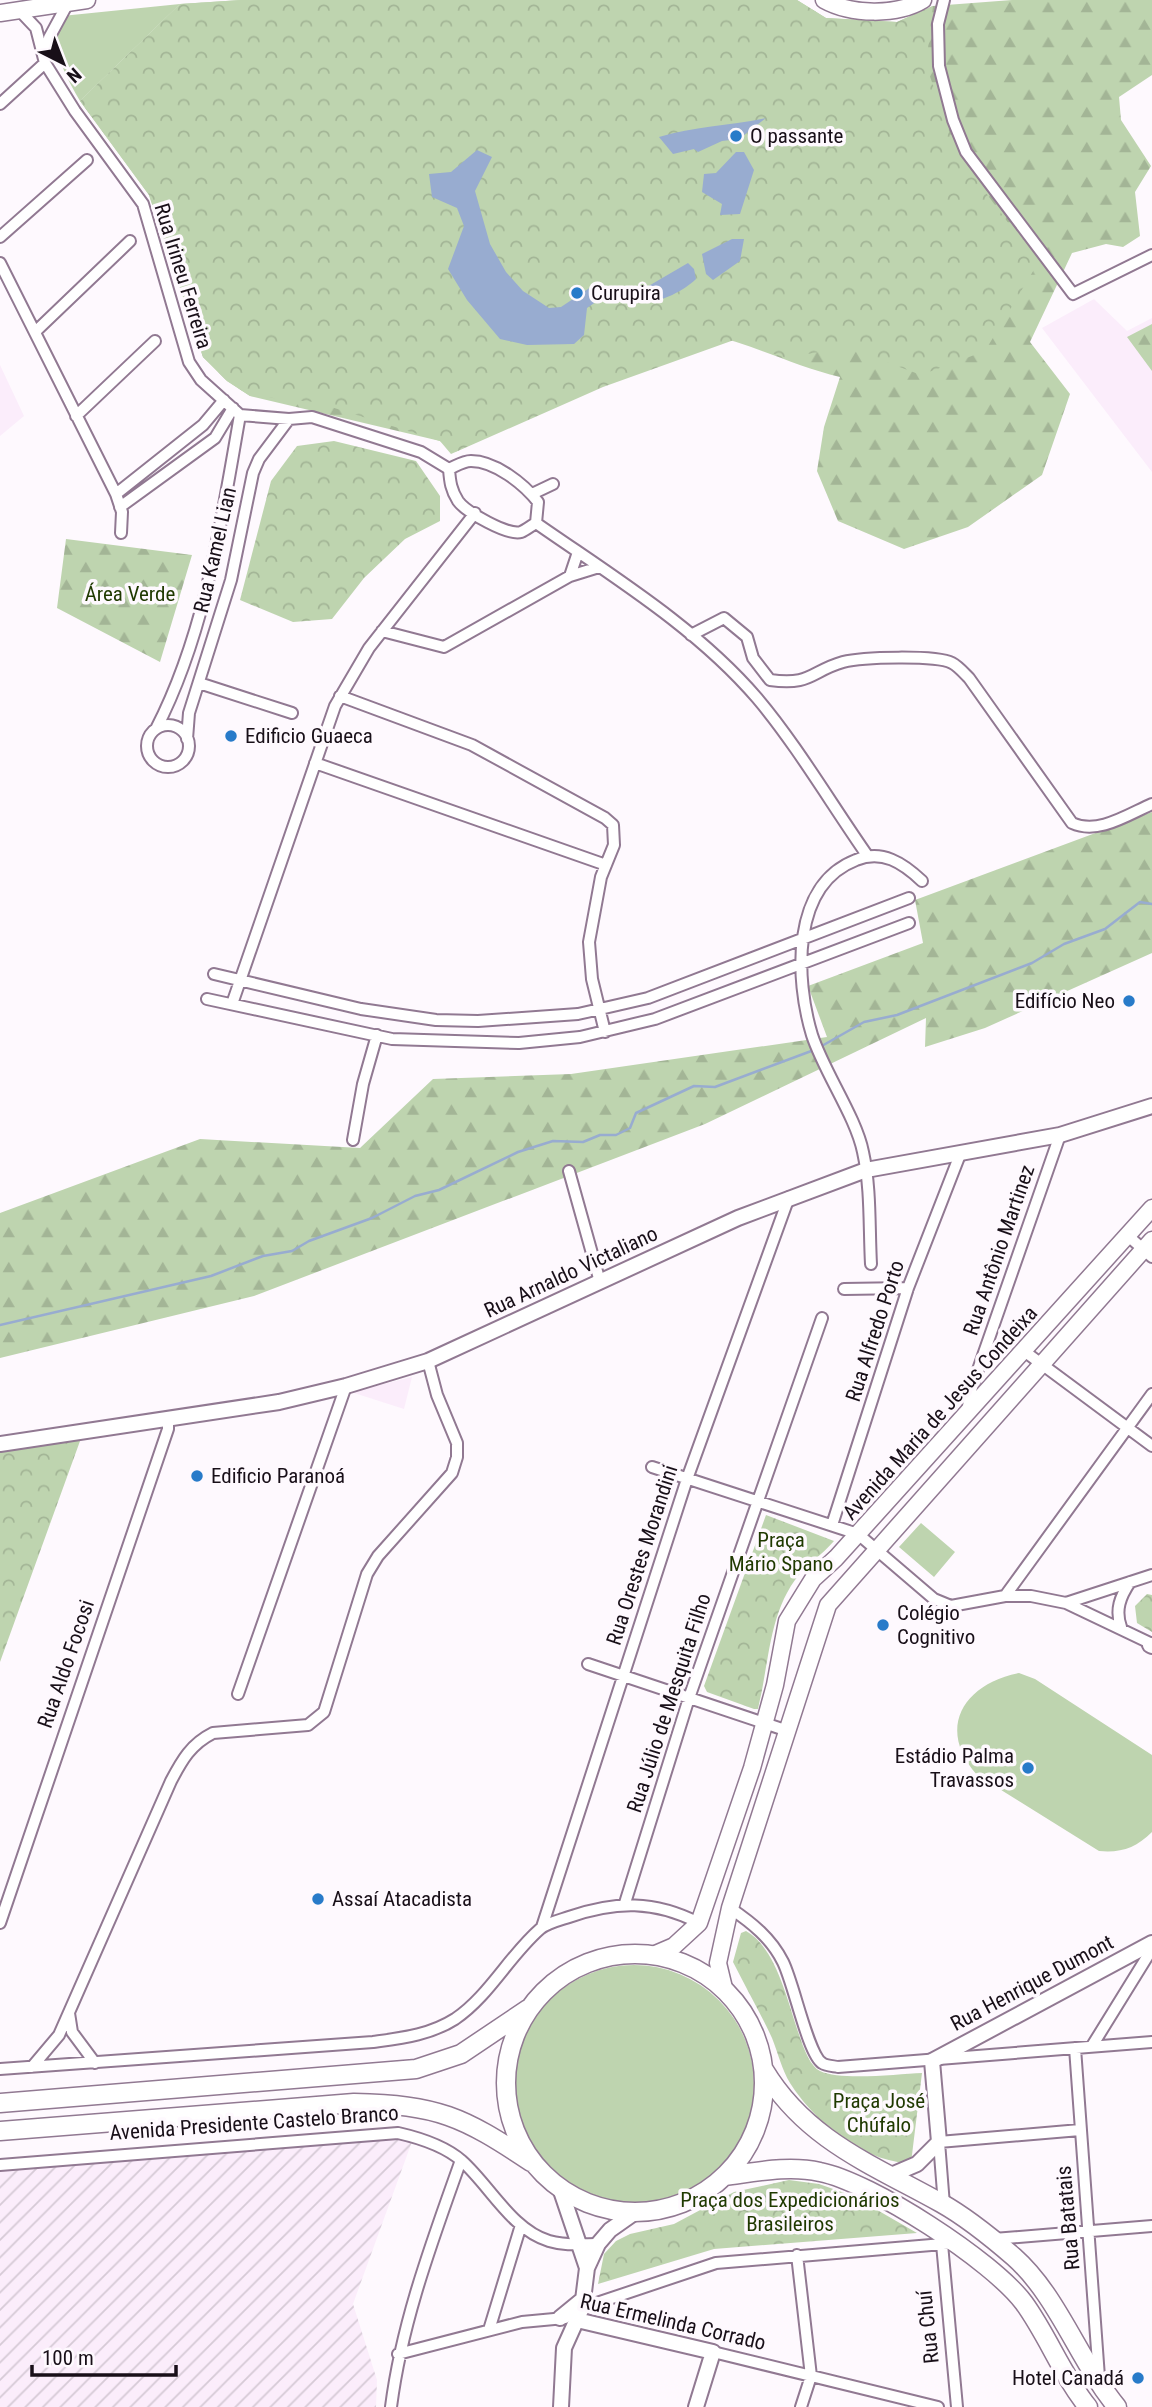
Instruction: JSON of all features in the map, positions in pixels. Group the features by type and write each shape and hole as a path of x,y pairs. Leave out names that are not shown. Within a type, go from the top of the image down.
{"main road":[{"path":"0,13 87,0"},
{"path":"824,0 851,8 887,10 900,9 923,0"},
{"name":"Avenida Maria de Jesus Condeixa","path":"699,1923 765,1724 782,1642 797,1601 813,1579 965,1417 1152,1208"},
{"name":"Avenida Maria de Jesus Condeixa","path":"724,1988 718,1963 730,1908 828,1605 1040,1364 1149,1249"},
{"path":"653,1955 674,1945 699,1923"},
{"path":"625,1954 653,1955 679,1961 703,1972 724,1988 744,2012 753,2030 764,2070 764,2099 757,2128 743,2154 725,2176 703,2193 679,2205 637,2211 604,2209 560,2188 531,2162 512,2122 506,2082 513,2042 531,2007 550,1986 585,1965 625,1954"},
{"name":"Avenida Presidente Castelo Branco","path":"0,2104 416,2069 461,2054 531,2007"},
{"path":"764,2070 778,2093 808,2125 830,2142 944,2205 1016,2259 1034,2280 1099,2384 1117,2407"},
{"name":"Avenida Presidente Castelo Branco","path":"0,2131 341,2104 398,2104 442,2112 477,2126 531,2162"},
{"path":"725,2176 780,2169 820,2172 861,2186 992,2270 1023,2302 1088,2407"}],"street":[{"path":"944,0 938,24 939,66 953,120 967,152 1073,294 1152,256"},
{"path":"0,104 45,64 49,38 68,3"},
{"name":"Rua Irineu Ferreira","path":"19,10 36,28 45,64 75,111 142,204 189,362 201,380 233,407"},
{"path":"0,237 87,160"},
{"path":"34,332 130,242"},
{"path":"0,263 116,494 120,506 121,533"},
{"path":"76,416 155,341"},
{"path":"120,506 220,433 233,407"},
{"path":"116,494 184,439 233,407 289,419 319,419 421,452 449,469"},
{"name":"Rua Kamel Lian","path":"156,729 175,692 211,576 224,502 233,407"},
{"name":"Rua Kamel Lian","path":"187,739 189,713 232,580 245,506 259,458 289,419"},
{"path":"184,439 188,458"},
{"path":"449,469 467,461 483,463 518,482 538,502 536,523"},
{"path":"449,469 450,488 460,504 502,530 520,533 536,523"},
{"path":"532,494 553,484"},
{"path":"224,502 245,506"},
{"path":"232,1004 340,696 355,666 475,513"},
{"path":"536,523 691,635 757,699 867,855"},
{"path":"570,576 578,552"},
{"path":"382,631 444,647 570,576 599,567"},
{"path":"211,576 232,580"},
{"path":"691,635 724,618 747,637 753,657 770,680 785,682 811,679 843,662 933,657 954,664 969,678 1072,823 1084,829 1097,827 1152,804"},
{"path":"199,683 292,713"},
{"path":"340,696 472,745 605,818 615,834 592,914 589,942 591,970 605,1032"},
{"path":"174,726 187,739 188,753 179,764 165,767 153,761 147,748 156,729 174,726"},
{"path":"315,763 606,865"},
{"path":"871,1264 863,1150 812,1035 803,991 801,962 804,936 810,906 827,879 844,864 867,855 889,858 908,868 922,881"},
{"path":"215,974 360,1009 436,1020 521,1019 600,1009 648,998 909,898"},
{"path":"207,999 377,1035 430,1042 519,1043 605,1032 655,1019 909,923"},
{"path":"353,1140 363,1084 377,1035"},
{"name":"Rua Arnaldo Victaliano","path":"0,1444 281,1402 346,1386 428,1361 738,1218 866,1170 1060,1135 1152,1106"},
{"name":"Rua Antônio Martinez","path":"965,1417 972,1387 1060,1135"},
{"name":"Rua Alfredo Porto","path":"832,1525 908,1288 961,1152"},
{"path":"569,1171 600,1282"},
{"name":"Rua Orestes Morandini","path":"542,1927 688,1479 789,1198"},
{"path":"1127,1235 1149,1249"},
{"path":"844,1290 908,1288"},
{"name":"Rua Júlio de Mesquita Filho","path":"625,1903 689,1698 822,1318"},
{"path":"1024,1351 1152,1446"},
{"path":"32,2067 47,2052 69,2013 171,1781 186,1753 199,1740 213,1733 308,1725 324,1712 367,1574 378,1556 440,1488 455,1465 457,1443 437,1395 428,1361"},
{"path":"238,1694 346,1386"},
{"path":"1005,1596 1152,1394"},
{"name":"Rua Aldo Focosi","path":"0,1923 168,1429 168,1418"},
{"path":"652,1467 858,1534 934,1599 951,1606 1005,1596 1031,1596 1066,1603 1121,1627 1151,1645"},
{"path":"1066,1603 1152,1575"},
{"path":"1121,1627 1118,1609 1130,1582"},
{"path":"588,1664 788,1731"},
{"path":"0,1880 13,1885"},
{"path":"0,2069 373,2042 407,2037 431,2031 456,2018 488,1988 542,1927 597,1908 625,1903 675,1911 699,1923"},
{"path":"730,1908 769,1940 783,1960 797,1995 812,2053 823,2064 838,2067 932,2061 1152,2042"},
{"name":"Rua Henrique Dumont","path":"932,2061 1152,1942"},
{"path":"1092,2046 1152,1949"},
{"path":"69,2013 78,2043 95,2063"},
{"name":"Rua Batatais","path":"1075,2048 1099,2384"},
{"path":"932,2061 944,2205"},
{"path":"889,2176 917,2164 939,2142 1080,2130"},
{"name":"Avenida Presidente Castelo Branco","path":"0,2165 398,2133 436,2145 461,2160 521,2225 550,2242 598,2244"},
{"path":"391,2407 398,2354 420,2278 461,2160"},
{"path":"560,2188 587,2268"},
{"path":"561,2407 564,2348 581,2308 587,2268 598,2244 622,2219 637,2211"},
{"path":"489,2330 521,2225"},
{"path":"991,2239 1152,2226"},
{"path":"559,2318 581,2308 716,2263 948,2243"},
{"name":"Rua Chuí","path":"948,2243 957,2407"},
{"path":"797,2255 811,2376 801,2407"},
{"name":"Rua Ermelinda Corrado","path":"398,2354 531,2320 559,2318 581,2308 713,2351 938,2407"},
{"path":"696,2407 713,2351"}],"shaded area":[{"path":"1094,299 1127,331 1152,318 1152,472 1042,328"},
{"path":"0,365 24,416 0,436"},
{"path":"412,1377 404,1409 351,1392"},
{"path":"414,2136 353,2304 377,2380 376,2407 0,2407 0,2165"}],"green space":[{"path":"241,0 797,0 826,18 897,22 933,6 1012,0 1152,0 1152,75 1119,97 1121,120 1151,166 1135,192 1140,236 1123,247 1106,244 1072,253 1030,342 1070,394 1042,475 968,527 904,549 838,521 817,471 824,427 840,377 706,334 455,452 440,441 250,396 227,381 203,357 149,195 80,101 180,4"},
{"path":"241,0 797,0 826,18 897,22 933,6 926,65 957,154 1038,263 985,351 921,375 846,347 786,358 734,340 603,387 451,454 440,441 315,402 250,396 227,381 203,357 149,195 80,101 180,4"},
{"path":"180,4 80,101 60,60 57,38 62,16"},
{"path":"1152,324 1152,371 1127,337"},
{"path":"334,441 416,461 440,496 440,521 405,539 364,578 332,619 293,622 240,600 271,481 297,446"},
{"name":"Área Verde","path":"66,539 192,555 160,662 57,608"},
{"path":"1152,812 1152,953 985,1028 925,1047 926,1018 705,1124 254,1296 0,1358 0,1213 200,1139 360,1148 433,1079 571,1074 827,1037 808,986 923,943 915,900"},
{"path":"84,1430 0,1662 0,1444"},
{"name":"Praça Mário Spano","path":"766,1515 834,1541 799,1575 786,1594 771,1640 758,1709 754,1709 707,1692 704,1686"},
{"path":"921,1523 955,1552 934,1577 899,1547"},
{"path":"1147,1594 1152,1595 1152,1632 1137,1623 1135,1606"},
{"path":"1019,1673 1035,1679 1152,1755 1152,1832 1140,1842 1121,1850 1099,1851 977,1775 965,1758 958,1741 958,1725 962,1711 970,1698 983,1687"},
{"name":"Praça José Chúfalo","path":"746,1931 761,1943 772,1961 804,2047 811,2063 820,2071 841,2076 922,2073 911,2163 893,2161 858,2148 826,2125 800,2097 787,2078 772,2038 733,1962 741,1933"},
{"path":"634,1965 680,1974 701,1985 719,2000 734,2018 745,2039 754,2085 745,2131 734,2152 719,2170 701,2185 680,2196 634,2205 588,2196 567,2185 549,2170 534,2152 523,2131 514,2085 523,2039 534,2018 549,2000 567,1985 588,1974"},
{"name":"Praça dos Expedicionários Brasileiros","path":"789,2180 819,2184 853,2196 917,2233 714,2249 598,2284 604,2254 616,2241 630,2234 674,2224 734,2192"}],"water":[{"path":"766,118 739,139 722,141 698,152 694,149 673,154 659,137 685,131"},
{"path":"477,150 492,157 475,191 490,244 506,272 523,291 549,308 561,307 591,287 607,287 609,293 587,308 584,335 574,344 527,345 500,339 467,300 448,269 464,226 457,208 432,197 429,174 451,172"},
{"path":"736,152 744,152 754,170 740,214 720,215 722,204 702,192 704,174 716,173"},
{"path":"732,239 744,239 740,261 713,280 706,274 702,254"},
{"path":"688,263 694,269 696,279 691,284 659,300 636,302 640,291"}],"waterway":[{"path":"820,1047 864,1022 897,1015 1032,963 1064,944 1105,929 1140,902 1152,904"},
{"path":"0,1325 211,1276 263,1256 292,1251 309,1241 372,1218 415,1196 439,1190 518,1152 553,1141 583,1142 600,1135 616,1135 630,1128 636,1113 694,1086 715,1087 814,1050"}],"place":[{"name":"O passante","path":"736,136"},
{"name":"Curupira","path":"577,293"},
{"name":"Edificio Guaeca","path":"231,736"},
{"name":"Edifício Neo","path":"1129,1001"},
{"name":"Edificio Paranoá","path":"197,1476"},
{"name":"Colégio Cognitivo","path":"883,1625"},
{"name":"Estádio Palma Travassos","path":"1028,1768"},
{"name":"Assaí Atacadista","path":"318,1899"},
{"name":"Hotel Canadá","path":"1138,2378"}]}
